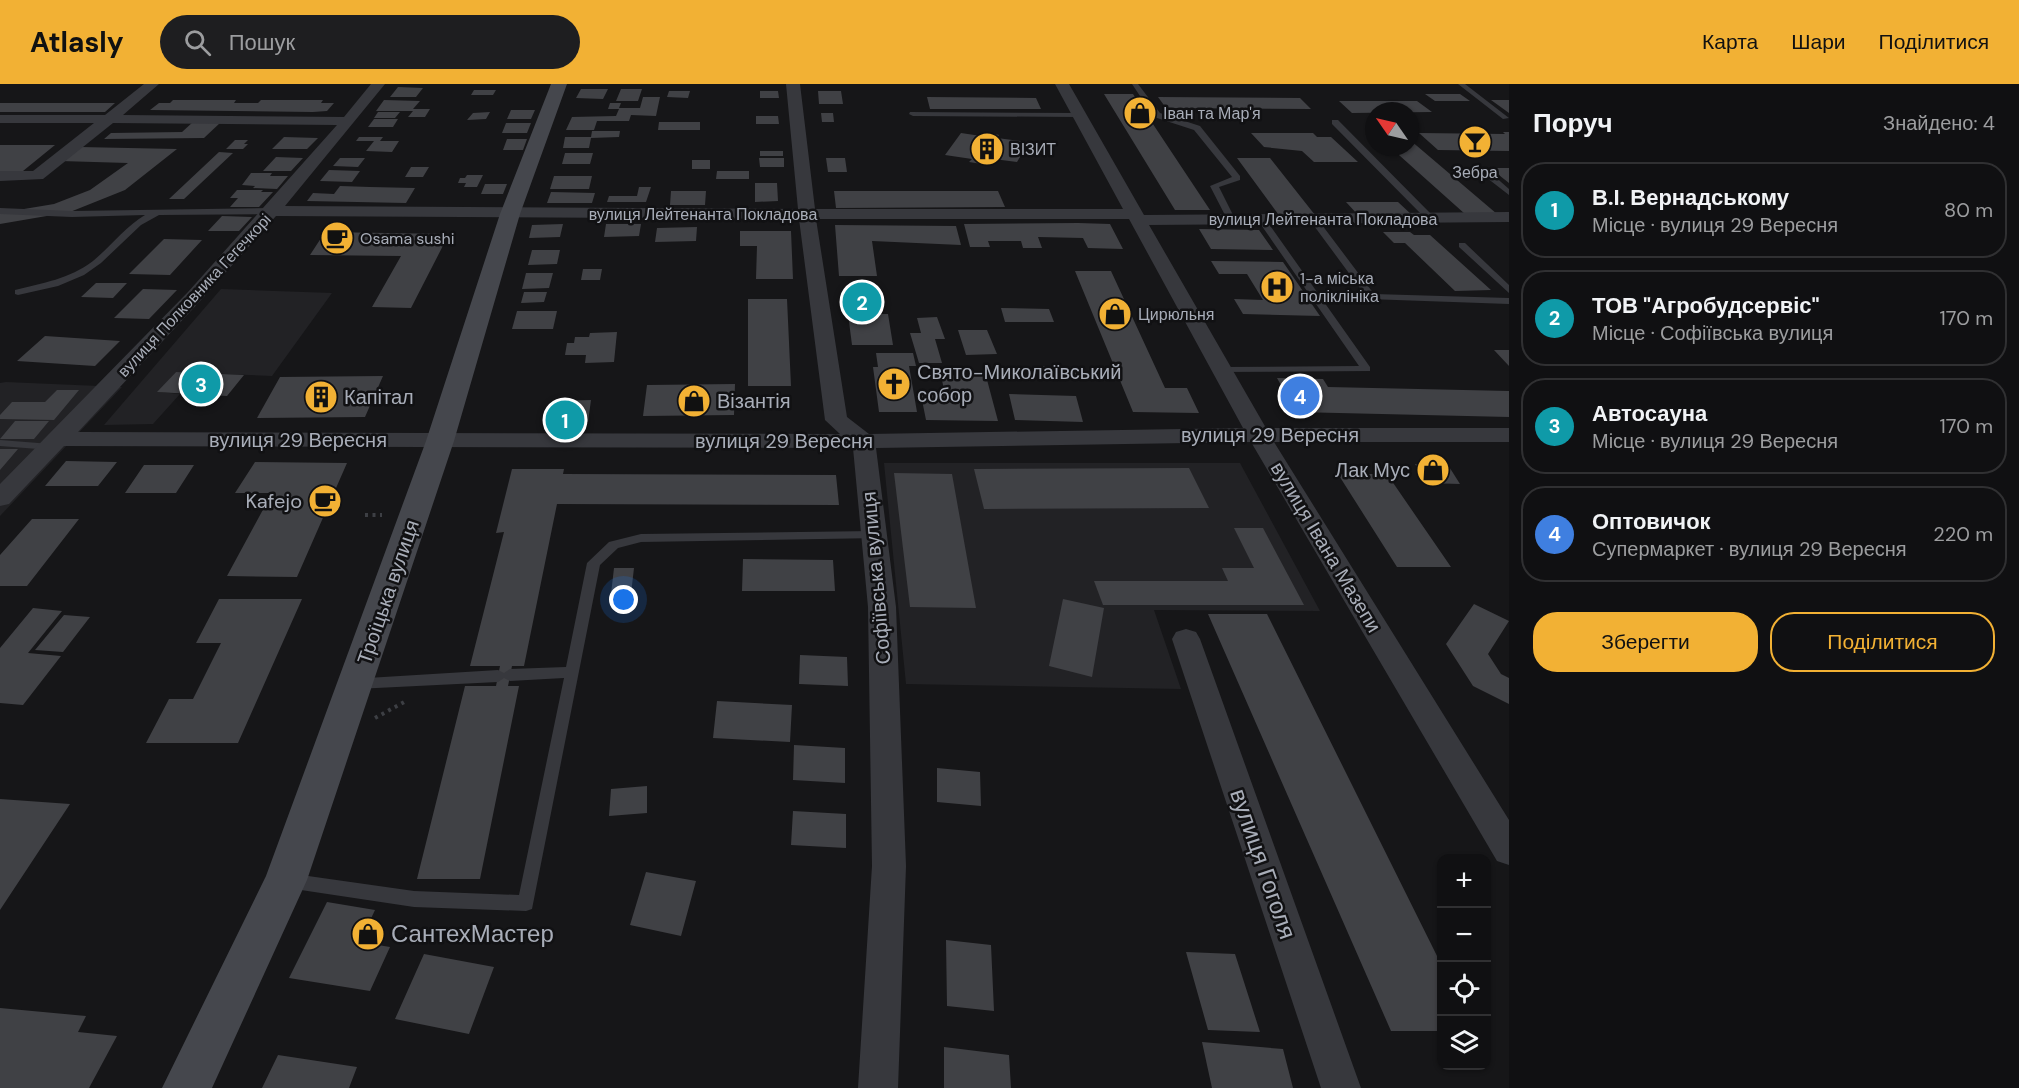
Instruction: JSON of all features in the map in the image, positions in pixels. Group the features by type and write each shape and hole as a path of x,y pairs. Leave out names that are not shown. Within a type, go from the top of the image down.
{"main road":[{"name":"Троїцька вулиця","path":"187,1088 286,880 440,441 510,214 559,84"}],"street":[{"path":"0,176 37,176 152,84"},
{"name":"вулиця Полковника Гегечкорі","path":"0,498 55,443 273,211 378,84"},
{"path":"793,84 807,213 837,420 864,441"},
{"name":"вулиця Івана Мазепи","path":"1062,84 1258,435 1509,850"},
{"path":"0,119 349,121"},
{"name":"вулиця Лейтенанта Покладова","path":"273,211 510,214 807,213 1231,219 1509,218"},
{"name":"вулиця 29 Вересня","path":"55,443 864,441 1258,435 1509,435"},
{"name":"Софіївська вулиця","path":"864,441 882,607 889,866 878,1088"},
{"name":"вулиця Гоголя","path":"1186,639 1341,1088"}],"lane":[{"path":"1135,84 1157,115 1197,128 1236,178 1214,186 1231,219"},
{"path":"1461,84 1506,117"},
{"path":"913,114 1079,115"},
{"path":"1335,122 1430,218"},
{"path":"1481,169 1509,193"},
{"path":"0,211 72,214 273,211"},
{"path":"18,292 60,284 89,268 142,218 158,212"},
{"path":"1221,370 1366,369 1261,219"},
{"path":"1312,219 1371,297 1509,301"},
{"path":"1462,245 1509,290"},
{"path":"0,444 55,443"},
{"path":"286,880 414,899 526,903 594,563 614,545 641,538 874,535"},
{"path":"356,683 572,672"}],"path":[{"path":"364,515 382,515"},
{"path":"365,723 412,698"}],"shaded area":[{"path":"221,289 332,293 272,376 176,372 158,392 180,394 153,424 104,425"},
{"path":"0,383 122,387 0,516"},
{"path":"884,463 1240,463 1320,611 1154,610 1181,689 906,684"}],"building":[{"path":"398,87 423,88 416,97 390,97"},
{"path":"581,89 608,89 603,99 576,98"},
{"path":"621,89 642,89 638,101 616,101"},
{"path":"474,90 496,90 493,95 471,95"},
{"path":"669,91 690,91 688,98 667,97"},
{"path":"760,91 778,91 779,98 760,98"},
{"path":"818,91 841,91 843,104 819,104"},
{"path":"1104,94 1133,94 1210,210 1175,210"},
{"path":"1425,94 1460,94 1470,101 1435,101"},
{"path":"643,97 660,97 656,116 631,115 629,121 597,121 594,130 566,130 572,117 616,116 619,109 608,109 610,103 621,103 619,108 640,108"},
{"path":"927,97 1036,98 1041,109 930,109"},
{"path":"1158,97 1300,98 1311,109 1166,108"},
{"path":"173,100 236,100 234,103 258,103 261,100 323,100 321,103 334,103 327,111 313,112 150,110 159,103 170,103"},
{"path":"384,100 420,101 413,109 430,109 425,117 408,117 413,111 376,111"},
{"path":"1491,100 1509,100 1509,113"},
{"path":"1339,101 1418,102 1365,102 1365,113 1352,113"},
{"path":"1419,102 1432,112 1419,112"},
{"path":"0,103 115,103 105,112 0,112"},
{"path":"511,110 535,110 531,119 507,119"},
{"path":"378,112 400,112 395,118 374,118"},
{"path":"490,112 486,119 467,120 473,113"},
{"path":"821,113 833,113 834,122 822,122"},
{"path":"756,116 778,116 779,124 756,124"},
{"path":"374,119 398,119 393,127 368,127"},
{"path":"193,122 221,122 204,138 104,139 111,133 182,132"},
{"path":"659,122 700,122 700,130 658,130"},
{"path":"506,123 531,123 527,133 502,133"},
{"path":"592,131 620,131 619,137 591,138 589,148 563,148 565,137 591,137"},
{"path":"1503,132 1509,132 1509,151 1438,150 1419,133 1505,134"},
{"name":"ВІЗИТ","path":"961,133 988,137 991,133 999,135 997,138 1029,142 1017,162 986,158 982,164 969,162 972,159 945,155"},
{"path":"1251,133 1313,133 1317,137 1331,137 1358,162 1314,162 1302,151 1264,147"},
{"path":"284,137 318,138 307,149 272,149"},
{"path":"359,137 383,137 380,141 399,141 392,152 366,151 374,141 356,141"},
{"path":"507,139 527,139 523,150 503,150"},
{"path":"235,140 248,140 244,144 248,144 243,149 226,149"},
{"path":"0,145 55,145 23,171 0,171"},
{"path":"80,147 177,149 125,190 70,212 0,224 0,213 54,204 90,190 128,163 60,161"},
{"path":"1419,148 1497,214 1465,214 1400,156 1419,156"},
{"path":"760,151 783,151 783,156 760,156"},
{"path":"219,152 233,153 184,199 169,199"},
{"path":"565,153 593,153 590,164 562,164"},
{"path":"276,157 303,158 291,171 263,171"},
{"path":"340,158 365,158 358,167 333,166"},
{"path":"759,158 784,158 784,167 760,167"},
{"path":"826,158 845,158 847,172 828,172"},
{"path":"1237,158 1270,158 1315,215 1278,214"},
{"path":"692,160 710,160 710,169 692,169"},
{"path":"411,167 429,167 423,177 405,177"},
{"path":"1490,168 1509,168 1509,183"},
{"path":"329,170 360,171 352,182 320,181"},
{"path":"717,171 749,171 749,179 716,179"},
{"path":"251,173 288,176 277,189 242,185"},
{"path":"467,175 483,175 477,187 464,187 466,183 458,183 460,178 465,178"},
{"path":"554,176 592,176 589,189 550,189"},
{"path":"755,183 777,183 778,201 755,202"},
{"path":"485,184 507,184 503,194 481,194"},
{"path":"340,186 415,188 406,203 307,201 313,193 334,194"},
{"path":"639,187 651,187 646,202 607,202 609,196 637,196"},
{"path":"237,190 273,192 259,207 230,207 238,198 230,198"},
{"path":"671,191 706,191 705,205 670,205"},
{"path":"834,191 998,191 1005,207 836,208"},
{"path":"551,192 595,193 592,203 547,203"},
{"path":"1346,202 1398,202 1412,215 1359,216"},
{"path":"222,216 252,217 239,231 208,231"},
{"path":"563,224 560,237 529,238 532,225"},
{"path":"606,224 641,224 639,236 604,237"},
{"path":"964,224 1110,224 1123,249 1088,248 1083,238 1038,237 1042,248 1023,248 1021,241 988,241 990,247 970,247"},
{"path":"835,225 956,226 961,245 872,241 877,276 839,276"},
{"path":"697,227 696,241 655,242 657,228"},
{"path":"1199,229 1259,230 1273,250 1211,249"},
{"path":"740,231 791,231 793,279 756,279 757,246 740,246"},
{"path":"325,232 449,234 411,308 372,307 401,256 310,255"},
{"path":"1383,232 1430,235 1491,290 1455,291 1405,243 1394,243"},
{"path":"164,239 202,240 170,275 129,274"},
{"path":"532,250 560,250 557,264 528,265"},
{"name":"1-а міська поліклініка","path":"1211,261 1283,262 1320,316 1243,314 1234,299 1263,300 1247,274 1219,274"},
{"path":"583,269 602,269 600,280 581,280"},
{"path":"1075,271 1111,271 1165,388 1187,388 1199,413 1133,412"},
{"path":"526,273 553,273 549,288 522,289"},
{"path":"96,283 127,283 113,298 81,297"},
{"path":"143,289 177,290 149,319 114,318"},
{"path":"524,292 547,292 544,302 521,303"},
{"path":"845,293 878,294 880,310 845,309"},
{"path":"748,299 787,299 791,386 748,386"},
{"path":"1001,308 1049,309 1054,322 1005,322"},
{"path":"517,311 557,311 553,329 512,329"},
{"path":"848,314 888,314 893,345 852,345"},
{"path":"937,317 945,339 935,339 942,363 919,363 910,333 921,333 917,318"},
{"path":"958,330 987,330 997,354 966,355"},
{"path":"617,332 614,362 585,363 586,355 565,355 567,343 574,343 575,337 589,337 590,333"},
{"path":"45,336 120,341 95,366 17,361"},
{"path":"1494,350 1509,350 1509,366"},
{"name":"Свято-Миколаївський собор","path":"876,353 913,353 916,366 909,366 917,412 879,412 873,367 878,367"},
{"path":"1037,366 1082,368 1085,380 1040,378"},
{"path":"176,372 244,375 227,396 157,392"},
{"path":"941,375 986,376 998,421 926,420 921,395 945,395"},
{"name":"Капітал","path":"383,376 365,417 257,418 280,377"},
{"path":"1277,378 1323,379 1328,387 1509,391 1509,417 1296,412"},
{"path":"735,384 734,415 643,416 647,385"},
{"path":"57,390 79,390 54,420 0,419 0,415 12,402 45,402"},
{"path":"1009,394 1076,396 1083,422 1015,420"},
{"path":"591,400 588,422 552,422 556,401"},
{"path":"15,421 49,421 34,439 0,439"},
{"path":"0,449 18,449 0,470"},
{"path":"1420,460 1433,461 1436,465 1448,465 1460,484 1427,483 1415,464 1423,465"},
{"path":"66,461 117,462 98,486 45,486"},
{"path":"255,462 347,463 297,577 227,576 272,493 235,493"},
{"path":"144,465 194,465 176,493 125,493"},
{"path":"1189,468 1209,508 984,509 974,469"},
{"path":"512,469 564,469 563,474 836,475 839,505 557,504 524,666 512,666 508,686 519,686 480,879 417,879 465,686 496,686 500,666 470,666 504,532 496,533"},
{"path":"894,473 952,474 976,608 910,607"},
{"path":"1338,474 1387,474 1451,567 1397,567"},
{"path":"32,519 79,519 27,586 0,586 0,555"},
{"path":"1234,528 1263,528 1304,605 1103,605 1094,581 1228,581 1222,568 1254,568"},
{"path":"743,559 833,560 835,591 742,591"},
{"path":"614,568 634,568 631,594 611,594"},
{"path":"219,599 302,599 238,743 146,743 169,699 193,699 221,643 196,643"},
{"path":"1063,599 1104,608 1092,677 1049,666"},
{"path":"1474,604 1509,621 1488,654 1501,674 1509,678 1509,704 1473,686 1446,644"},
{"path":"33,608 62,611 28,653 61,656 23,705 0,703 0,648"},
{"path":"1208,614 1267,614 1437,956 1437,1031 1391,1031"},
{"path":"64,615 90,617 63,652 35,650"},
{"path":"800,655 847,657 848,686 799,684"},
{"path":"717,701 792,705 790,742 713,738"},
{"path":"794,745 845,748 845,783 793,780"},
{"path":"937,768 980,772 981,806 937,802"},
{"path":"647,786 647,813 609,816 611,789"},
{"path":"0,799 70,804 0,910"},
{"path":"793,811 846,814 846,848 791,845"},
{"path":"646,872 696,881 681,936 630,925"},
{"path":"327,902 375,910 360,942 390,947 370,991 289,978"},
{"path":"946,940 991,945 994,1011 947,1006"},
{"path":"1186,952 1235,954 1260,1032 1208,1030"},
{"path":"424,954 494,967 469,1034 395,1019"},
{"path":"0,1008 86,1016 78,1032 117,1036 89,1088 0,1088"},
{"path":"1202,1042 1283,1049 1293,1088 1212,1088"},
{"path":"944,1047 1009,1055 1011,1088 944,1088"},
{"path":"278,1055 357,1067 349,1088 262,1088"}],"place":[{"name":"Іван та Мар'я","path":"1140,113"},
{"name":"Зебра","path":"1475,142"},
{"name":"ВІЗИТ","path":"987,149"},
{"name":"Osama sushi","path":"337,238"},
{"name":"1-а міська поліклініка","path":"1277,287"},
{"name":"ТОВ \"Агробудсервіс\"","path":"862,302"},
{"name":"Цирюльня","path":"1115,314"},
{"name":"Автосауна","path":"201,384"},
{"name":"Свято-Миколаївський собор","path":"894,384"},
{"name":"Оптовичок","path":"1300,396"},
{"name":"Капітал","path":"321,397"},
{"name":"Візантія","path":"694,401"},
{"name":"В.І. Вернадському","path":"565,420"},
{"name":"Лак Мус","path":"1433,470"},
{"name":"Kafejo","path":"325,501"},
{"name":"СантехМастер","path":"368,934"}]}
